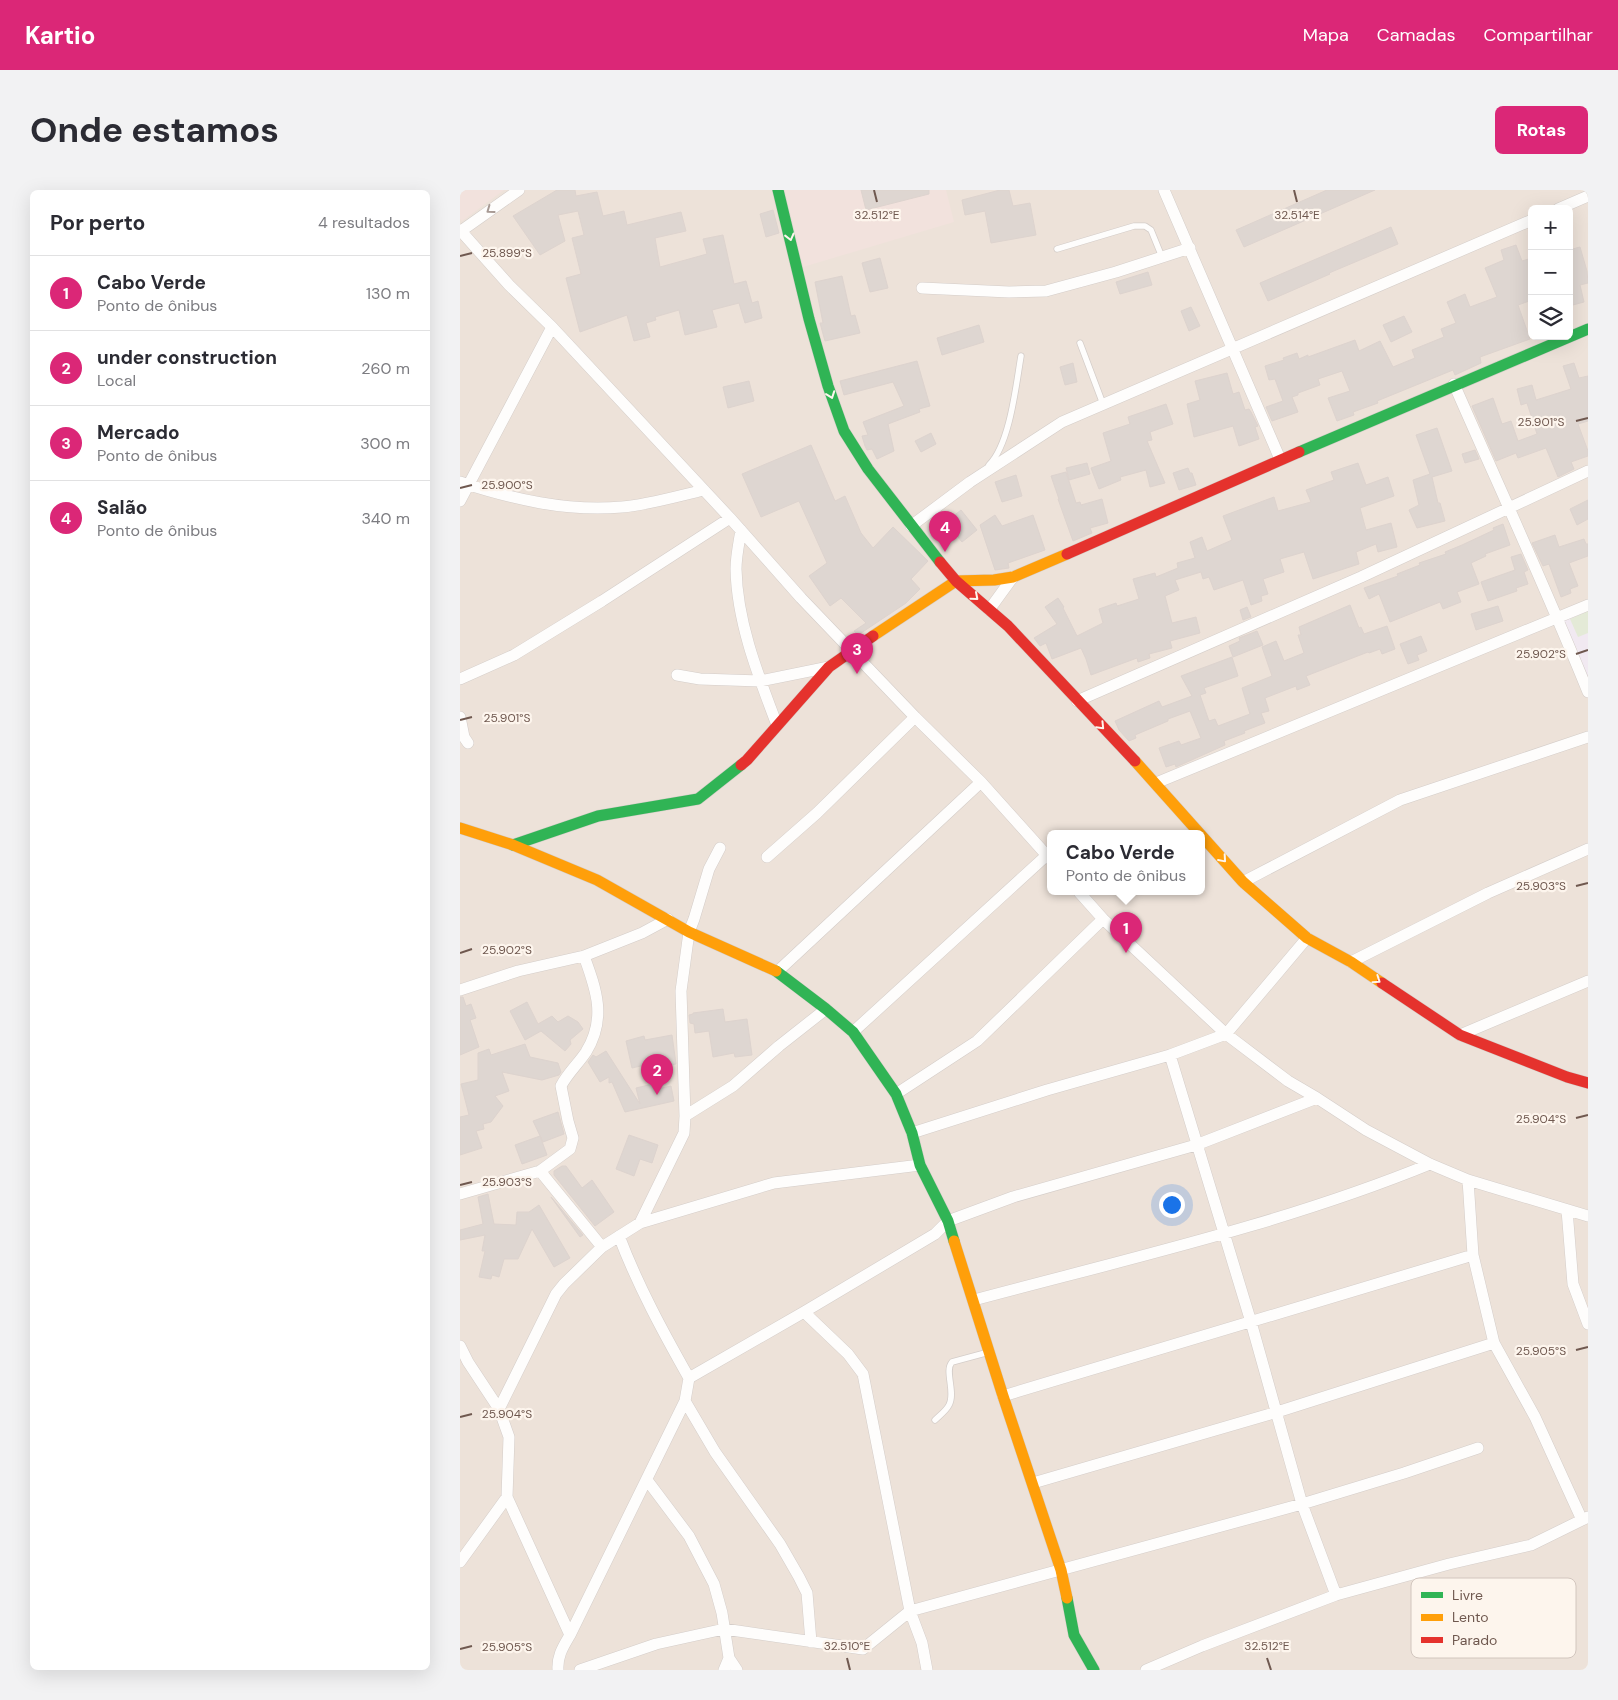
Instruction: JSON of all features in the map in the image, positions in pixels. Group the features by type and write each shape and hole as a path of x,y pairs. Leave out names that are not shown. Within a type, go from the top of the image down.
{"street":[{"path":"520,190 461,230 509,285 552,327 730,518 800,598 981,782 1047,856"},
{"path":"778,190 809,319 828,386 844,432 868,469 956,581 1008,626 1156,783 1197,830"},
{"path":"1164,190 1280,459"},
{"path":"1567,205 1588,196"},
{"path":"911,526 970,482 1062,422 1528,222"},
{"path":"922,288 1009,292 1046,291 1116,272 1190,248"},
{"path":"460,501 464,484 552,327"},
{"path":"512,845 598,816 698,799 747,760 829,667 956,581 994,580 1013,577 1041,566 1280,459 1588,329"},
{"path":"1454,384 1558,618 1588,692"},
{"path":"1077,701 1362,577 1588,471"},
{"path":"464,484 548,504 585,509 624,507 704,490"},
{"path":"460,679 514,655 602,602 730,518"},
{"path":"741,530 736,568 741,612 760,681 777,725"},
{"path":"990,610 1013,577"},
{"path":"1156,783 1588,605"},
{"path":"677,675 700,679 760,681 829,667"},
{"path":"460,717 464,737 468,743"},
{"path":"767,857 817,813 915,717"},
{"path":"1243,882 1400,800 1588,737"},
{"path":"777,972 981,782"},
{"path":"460,828 512,845 597,880 688,932 777,972 853,1032 896,1094 912,1133 920,1164 948,1221 974,1300 1002,1396 1061,1570 1074,1635 1094,1670"},
{"path":"1205,839 1243,882 1307,938 1352,962 1460,1035 1567,1077 1588,1083"},
{"path":"640,1223 684,1132 681,991 688,932 694,919 709,869 720,848"},
{"path":"1352,962 1488,893 1588,849"},
{"path":"853,1032 1047,860"},
{"path":"1082,895 1103,919 1226,1034 1288,1081 1366,1130 1430,1164 1468,1180 1588,1216"},
{"path":"460,990 518,971 584,956 642,933 668,919"},
{"path":"896,1094 977,1041 1103,919"},
{"path":"912,1133 1047,1090 1170,1055 1226,1034 1307,938"},
{"path":"460,1194 540,1171 570,1149 573,1138 561,1086 586,1051 596,1026 598,1004 596,991 584,956"},
{"path":"1460,1035 1588,981"},
{"path":"685,1116 732,1086 826,1009"},
{"path":"1170,1055 1251,1322 1302,1504 1336,1595"},
{"path":"690,1378 934,1234 948,1221 1013,1197 1196,1145 1316,1098"},
{"path":"499,1409 556,1294 602,1247 640,1223 774,1183 920,1164"},
{"path":"974,1300 1224,1233 1376,1186 1430,1164"},
{"path":"540,1171 602,1247"},
{"path":"1146,1670 1202,1646 1336,1595 1448,1564 1531,1545 1585,1519 1535,1417 1494,1343 1472,1255 1468,1180"},
{"path":"1567,1210 1573,1284 1588,1324"},
{"path":"558,1670 557,1661 562,1647 570,1635 685,1402 690,1378 658,1322 629,1262 619,1236"},
{"path":"1002,1396 1472,1255"},
{"path":"804,1312 848,1354 863,1374 910,1611 922,1643 927,1670"},
{"path":"1033,1483 1277,1412 1494,1343"},
{"path":"460,1346 464,1366 499,1409 509,1437 507,1497 570,1635"},
{"path":"685,1402 715,1452 780,1544 799,1577 807,1593 811,1642"},
{"path":"580,1670 600,1666 656,1644 724,1629 863,1649 910,1611 1302,1504 1478,1448"},
{"path":"647,1480 690,1536 714,1584 722,1613 728,1658 724,1670"},
{"path":"460,1562 507,1497"},
{"path":"728,1658 737,1670"}],"lane":[{"path":"1056,249 1134,226 1145,226 1151,230 1162,257"},
{"path":"1080,343 1103,404"},
{"path":"970,482 991,463 998,453 1011,411 1021,356"},
{"path":"935,1420 948,1408 951,1402 952,1387 949,1364 989,1352"}],"shaded area":[{"path":"460,190 1588,190 1588,1670 460,1670"},
{"path":"460,190 504,190 462,221 460,219"},
{"path":"785,190 946,190 954,222 803,267"},
{"path":"1588,605 1588,692 1558,618"}],"green space":[{"path":"1588,611 1588,633 1578,637 1570,619"}],"building":[{"path":"557,190 575,190 576,196 597,192 603,216 624,211 627,225 681,212 686,231 655,238 660,267 707,254 703,239 723,235 734,284 746,281 752,303 758,301 762,318 745,323 739,303 712,310 717,327 685,335 679,310 655,317 656,320 646,323 650,337 634,341 627,315 580,332 566,278 581,274 572,238 584,235 578,211 558,215 565,241 540,255 513,216"},
{"path":"861,190 929,190 929,194 866,210"},
{"path":"1000,190 1009,190 1013,206 1030,203 1036,235 991,243 985,211 965,215 962,200"},
{"path":"1327,190 1375,190 1244,247 1236,230"},
{"path":"773,210 779,233 766,237 760,214"},
{"path":"1391,227 1398,244 1268,301 1260,283"},
{"path":"1516,245 1522,261 1528,259 1528,301 1518,305 1528,333 1528,340 1480,357 1481,363 1455,375 1453,370 1377,401 1378,403 1353,412 1354,415 1337,421 1328,398 1350,391 1342,371 1318,379 1320,385 1292,397 1298,412 1272,421 1266,407 1283,401 1275,379 1269,380 1265,366 1284,360 1283,358 1297,353 1299,359 1308,355 1308,357 1355,340 1359,351 1380,341 1393,367 1415,358 1412,350 1444,337 1441,329 1456,323 1447,302 1465,294 1470,307 1497,297 1485,268 1504,260 1501,250"},
{"path":"1580,247 1587,271 1588,283 1580,285 1584,302 1573,305 1573,250"},
{"path":"880,258 888,288 870,292 862,263"},
{"path":"1148,272 1152,285 1120,294 1116,282"},
{"path":"842,276 851,316 855,315 860,333 825,341 820,323 823,323 815,282"},
{"path":"1191,307 1200,326 1189,331 1181,311"},
{"path":"1404,316 1412,332 1391,342 1383,325"},
{"path":"979,325 984,342 942,355 937,338"},
{"path":"917,361 930,406 919,409 920,412 888,424 894,451 877,459 872,449 867,450 865,446 862,436 868,435 863,422 904,406 893,382 844,395 840,381"},
{"path":"1073,363 1077,382 1065,385 1060,367"},
{"path":"1574,363 1579,378 1588,376 1588,421 1578,424 1588,456 1571,462 1574,469 1558,477 1546,448 1518,458 1516,453 1496,461 1472,406 1493,398 1502,424 1511,421 1518,441 1537,434 1527,403 1521,405 1517,389 1532,385 1536,400 1571,389 1563,366"},
{"path":"1227,373 1233,394 1239,392 1245,410 1249,409 1258,426 1255,427 1259,439 1239,446 1233,426 1194,437 1187,404 1200,400 1195,381"},
{"path":"749,381 754,401 728,408 723,387"},
{"path":"1166,404 1173,424 1150,432 1152,440 1147,441 1165,483 1150,487 1146,470 1120,477 1121,480 1099,489 1091,468 1111,461 1103,433 1130,424 1128,417"},
{"path":"1437,428 1452,471 1432,477 1438,503 1440,503 1445,521 1417,528 1409,510 1419,505 1413,480 1430,474 1416,435"},
{"path":"931,433 936,444 921,452 915,441"},
{"path":"811,445 835,501 845,496 861,533 873,548 893,527 928,561 911,579 920,589 906,603 858,635 854,631 866,623 841,598 830,606 809,576 827,563 799,501 761,517 742,474"},
{"path":"1475,450 1479,459 1465,463 1462,454"},
{"path":"1087,463 1090,474 1069,480 1066,468"},
{"path":"1358,463 1366,485 1388,477 1394,496 1360,508 1366,530 1391,523 1397,547 1378,552 1376,544 1356,552 1359,564 1313,579 1304,552 1280,559 1284,572 1263,579 1268,594 1261,596 1262,601 1251,605 1243,580 1214,590 1209,577 1203,579 1201,572 1175,580 1179,590 1165,596 1172,623 1196,617 1200,633 1170,641 1172,648 1149,654 1150,658 1138,662 1137,658 1091,675 1081,648 1052,659 1046,643 1040,646 1034,638 1057,624 1045,607 1058,598 1077,636 1103,623 1099,609 1116,603 1117,606 1139,599 1133,579 1155,573 1156,577 1178,568 1177,563 1195,558 1190,542 1202,537 1207,551 1232,540 1223,516 1274,497 1278,511 1311,502 1306,490 1334,480 1331,472"},
{"path":"1188,468 1196,485 1179,490 1173,473"},
{"path":"1066,472 1076,503 1080,502 1081,505 1102,499 1108,523 1090,528 1092,533 1073,541 1051,476"},
{"path":"1016,475 1022,496 1002,502 995,482"},
{"path":"1588,500 1588,519 1577,525 1570,509"},
{"path":"961,510 977,530 962,542 946,522"},
{"path":"995,515 1002,526 1033,515 1045,550 1008,563 1009,568 995,570 980,525"},
{"path":"1503,524 1510,545 1485,554 1486,556 1471,563 1479,584 1457,592 1461,602 1443,609 1440,602 1390,622 1379,594 1369,599 1364,588 1398,576 1397,574 1420,565 1419,563 1446,554 1445,552"},
{"path":"1555,535 1559,547 1584,539 1586,544 1588,544 1588,556 1569,563 1578,586 1570,589 1571,593 1561,597 1549,564 1543,566 1532,543"},
{"path":"1521,554 1528,570 1524,572 1528,584 1516,588 1517,591 1488,601 1481,582 1515,570 1511,557"},
{"path":"1350,605 1359,628 1361,627 1364,634 1387,626 1395,649 1382,654 1380,649 1368,652 1306,676 1310,685 1297,690 1296,686 1265,698 1269,711 1261,713 1265,723 1224,741 1225,745 1176,767 1175,764 1166,767 1159,748 1179,741 1181,745 1201,738 1190,711 1135,735 1136,738 1129,741 1119,730 1115,721 1159,701 1162,707 1192,696 1181,676 1232,657 1238,676 1204,688 1206,693 1200,695 1209,721 1215,719 1218,726 1250,714 1242,688 1272,676 1262,647 1276,641 1284,661 1304,653 1298,635 1301,635 1299,627"},
{"path":"1498,606 1503,621 1476,630 1471,614"},
{"path":"1247,607 1251,617 1243,620 1240,610"},
{"path":"1257,631 1263,645 1233,657 1229,646 1240,641 1239,638"},
{"path":"1421,636 1427,651 1417,655 1419,660 1408,664 1400,644"},
{"path":"460,997 463,997 466,1006 471,1004 476,1018 470,1020 479,1047 460,1055"},
{"path":"527,1002 538,1024 552,1016 558,1022 568,1016 578,1022 583,1029 570,1040 571,1044 565,1051 541,1031 525,1040 510,1011"},
{"path":"723,1009 725,1022 747,1019 752,1055 735,1057 734,1053 713,1057 709,1031 695,1033 694,1024 690,1023 689,1015"},
{"path":"672,1035 676,1064 663,1067 662,1061 632,1068 626,1041 644,1036 645,1040"},
{"path":"525,1044 530,1057 558,1063 561,1072 559,1075 542,1080 502,1072 509,1091 495,1096 503,1106 491,1122 483,1124 484,1129 476,1131 482,1148 460,1155 460,1117 469,1115 461,1084 478,1080 478,1053 489,1049 491,1055"},
{"path":"606,1051 640,1104 636,1088 657,1083 658,1089 671,1086 674,1101 625,1112 612,1082 609,1083 609,1077 600,1082 588,1062 593,1055 596,1057"},
{"path":"558,1112 564,1134 543,1142 533,1121"},
{"path":"629,1135 658,1145 652,1163 640,1159 634,1176 616,1169"},
{"path":"540,1136 547,1155 522,1164 515,1145"},
{"path":"562,1166 566,1166 582,1188 592,1180 614,1212 595,1226 554,1175 554,1171"},
{"path":"488,1194 494,1224 516,1225 517,1212 529,1212 539,1205 570,1258 554,1267 532,1229 518,1259 504,1259 499,1277 492,1275 491,1279 479,1277 485,1251 482,1251 485,1235 460,1240 460,1230 483,1224 478,1197"},
{"path":"551,1197 583,1235 580,1237"}],"traffic: fast":[{"path":"778,190 809,319 828,386 844,431 868,469 940,562"},
{"path":"1299,452 1588,329"},
{"path":"513,845 598,816 698,799 741,765"},
{"path":"776,971 853,1032 896,1094 912,1133 920,1165 948,1221 954,1241"},
{"path":"1067,1598 1074,1635 1094,1670"}],"traffic: slow":[{"path":"873,636 956,581 994,580 1013,577 1067,554"},
{"path":"1135,761 1197,830"},
{"path":"460,828 513,845 597,880 689,932 776,971"},
{"path":"1205,839 1243,882 1307,938 1351,962 1382,983"},
{"path":"954,1241 1061,1570 1067,1598"}],"traffic: jam":[{"path":"1067,554 1299,452"},
{"path":"940,562 956,581 1008,626 1135,761"},
{"path":"741,765 829,667 873,636"},
{"path":"1382,983 1460,1035 1567,1077 1588,1083"}],"place":[{"name":"Salão","path":"945,552"},
{"name":"Mercado","path":"857,674"},
{"name":"Cabo Verde","path":"1126,953"},
{"name":"under construction","path":"657,1095"}]}
